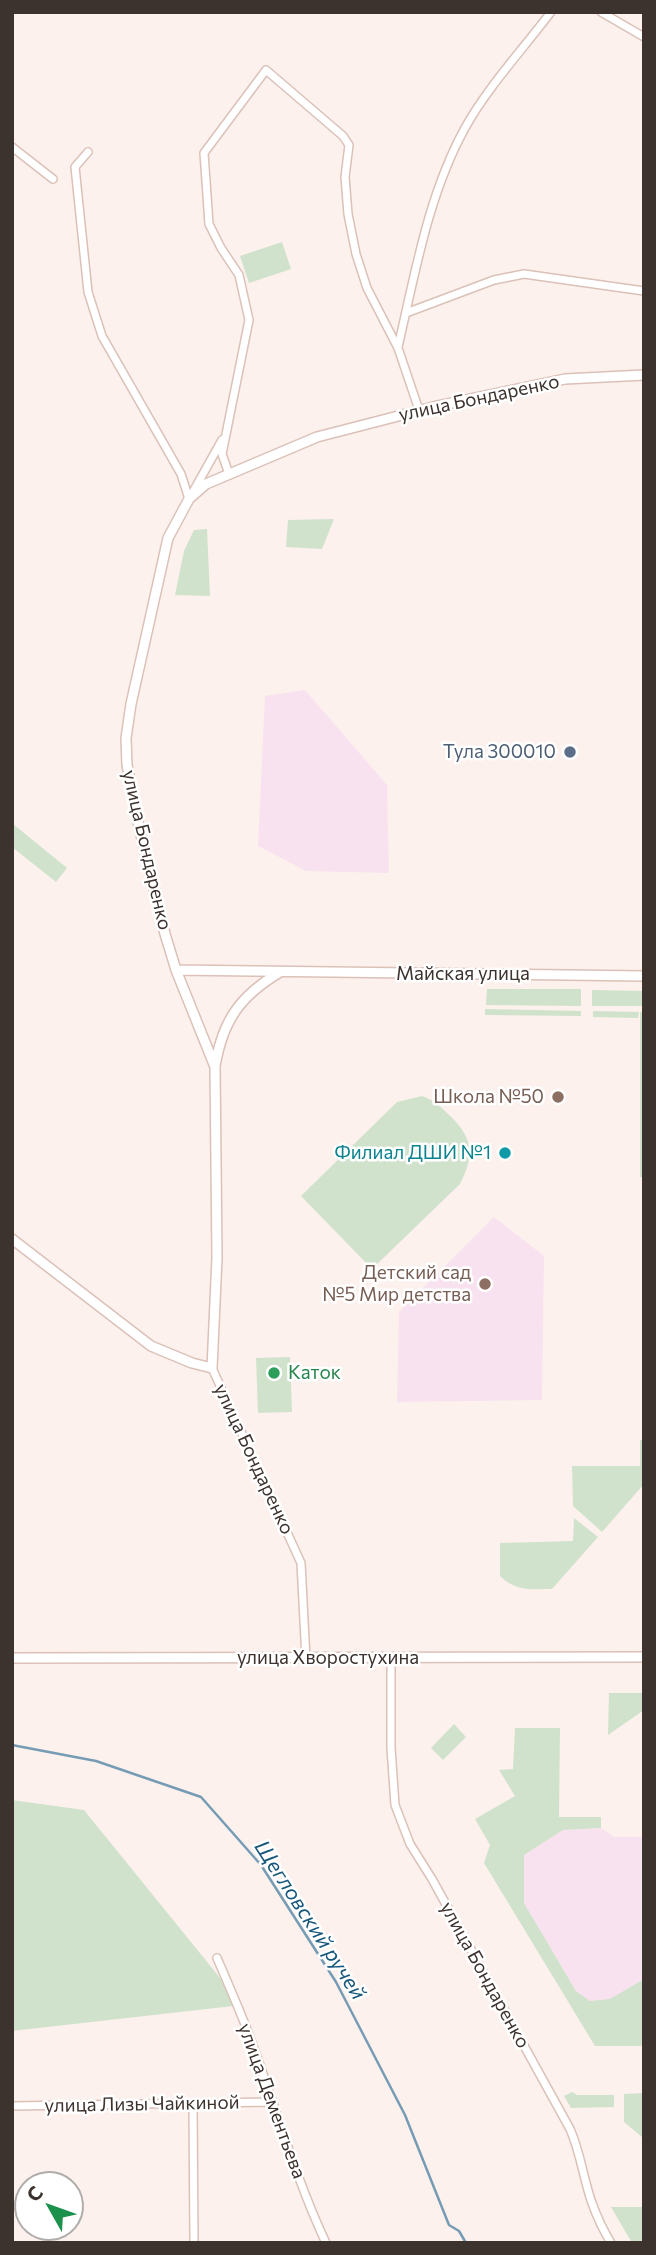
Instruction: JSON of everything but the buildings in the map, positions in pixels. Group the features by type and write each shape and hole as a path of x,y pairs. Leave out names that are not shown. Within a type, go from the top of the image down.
{"street":[{"path":"398,348 433,205 450,158 477,108 551,12"},
{"path":"601,12 644,37"},
{"path":"229,474 222,454 249,320 239,275 209,224 204,153 266,70 343,136 349,145 345,177 348,214 356,254 367,288 398,348 419,410"},
{"path":"12,147 53,179"},
{"path":"88,152 75,167 88,292 102,336 181,474 189,499"},
{"path":"406,313 494,280 524,274 644,291"},
{"name":"улица Бондаренко","path":"306,1658 301,1563 212,1368 217,1258 215,1067 176,970 138,822 127,765 126,738 131,704 168,538 189,499 206,484 317,438 419,410 565,379 644,375"},
{"path":"189,499 226,434"},
{"name":"Майская улица","path":"176,970 644,976"},
{"path":"215,1067 220,1040 234,1013 254,990 282,971"},
{"path":"12,1239 151,1346 212,1368"},
{"name":"улица Хворостухина","path":"12,1658 644,1657"},
{"name":"улица Бондаренко","path":"391,1658 391,1748 398,1817 410,1844 570,2129 580,2151 591,2202 611,2243"},
{"name":"улица Дементьева","path":"217,1958 247,2029 271,2102 315,2221 326,2243"},
{"name":"улица Лизы Чайкиной","path":"12,2106 271,2102"},
{"path":"193,2104 194,2243"}],"shaded area":[{"path":"305,690 387,785 389,873 306,871 258,846 265,696"},
{"name":"Детский сад №5 Мир детства","path":"494,1217 544,1256 542,1400 397,1402 399,1312"},
{"path":"601,1828 614,1837 644,1837 644,1979 610,2000 590,2001 576,1991 524,1903 524,1855 563,1830"}],"green space":[{"path":"282,242 291,269 249,283 240,256"},
{"path":"334,519 322,549 286,547 288,520"},
{"path":"207,529 210,596 175,595 184,551 194,530"},
{"path":"13,824 67,868 56,882 12,847"},
{"path":"487,989 581,989 581,1006 486,1005"},
{"path":"592,990 644,991 644,1006 592,1006"},
{"path":"485,1009 581,1011 581,1016 485,1015"},
{"path":"593,1011 639,1012 638,1018 593,1017"},
{"path":"640,1012 644,1012 644,1177 640,1177"},
{"path":"422,1096 440,1107 463,1131 469,1147 468,1164 460,1184 372,1269 301,1196 397,1102"},
{"name":"Каток","path":"290,1357 292,1412 258,1413 256,1358"},
{"path":"640,1440 644,1440 644,1484 602,1532 573,1506 572,1466 640,1466"},
{"path":"574,1518 598,1537 552,1589 518,1587 500,1576 500,1543 573,1541"},
{"path":"609,1693 644,1693 644,1710 608,1735"},
{"path":"454,1724 466,1737 443,1760 431,1748"},
{"path":"515,1728 560,1728 559,1817 601,1817 601,1828 563,1830 524,1855 524,1903 576,1991 590,2001 610,1999 644,1979 644,2045 595,2046 484,1863 490,1845 475,1819 515,1796 499,1770 513,1769"},
{"path":"12,1800 84,1810 242,2005 12,2031"},
{"path":"572,2092 577,2095 614,2095 614,2107 571,2108 564,2096"},
{"path":"644,2093 642,2137 624,2122 624,2094"},
{"path":"611,2207 644,2207 644,2243 632,2243"}],"waterway":[{"name":"Щегловский ручей","path":"12,1745 96,1761 201,1797 261,1865 336,1982 405,2115 449,2225 459,2231 466,2243"}],"place":[{"name":"Тула 300010","path":"570,752"},
{"name":"Школа №50","path":"558,1097"},
{"name":"Филиал ДШИ №1","path":"505,1153"},
{"name":"Детский сад №5 Мир детства","path":"485,1284"},
{"name":"Каток","path":"274,1373"}]}
